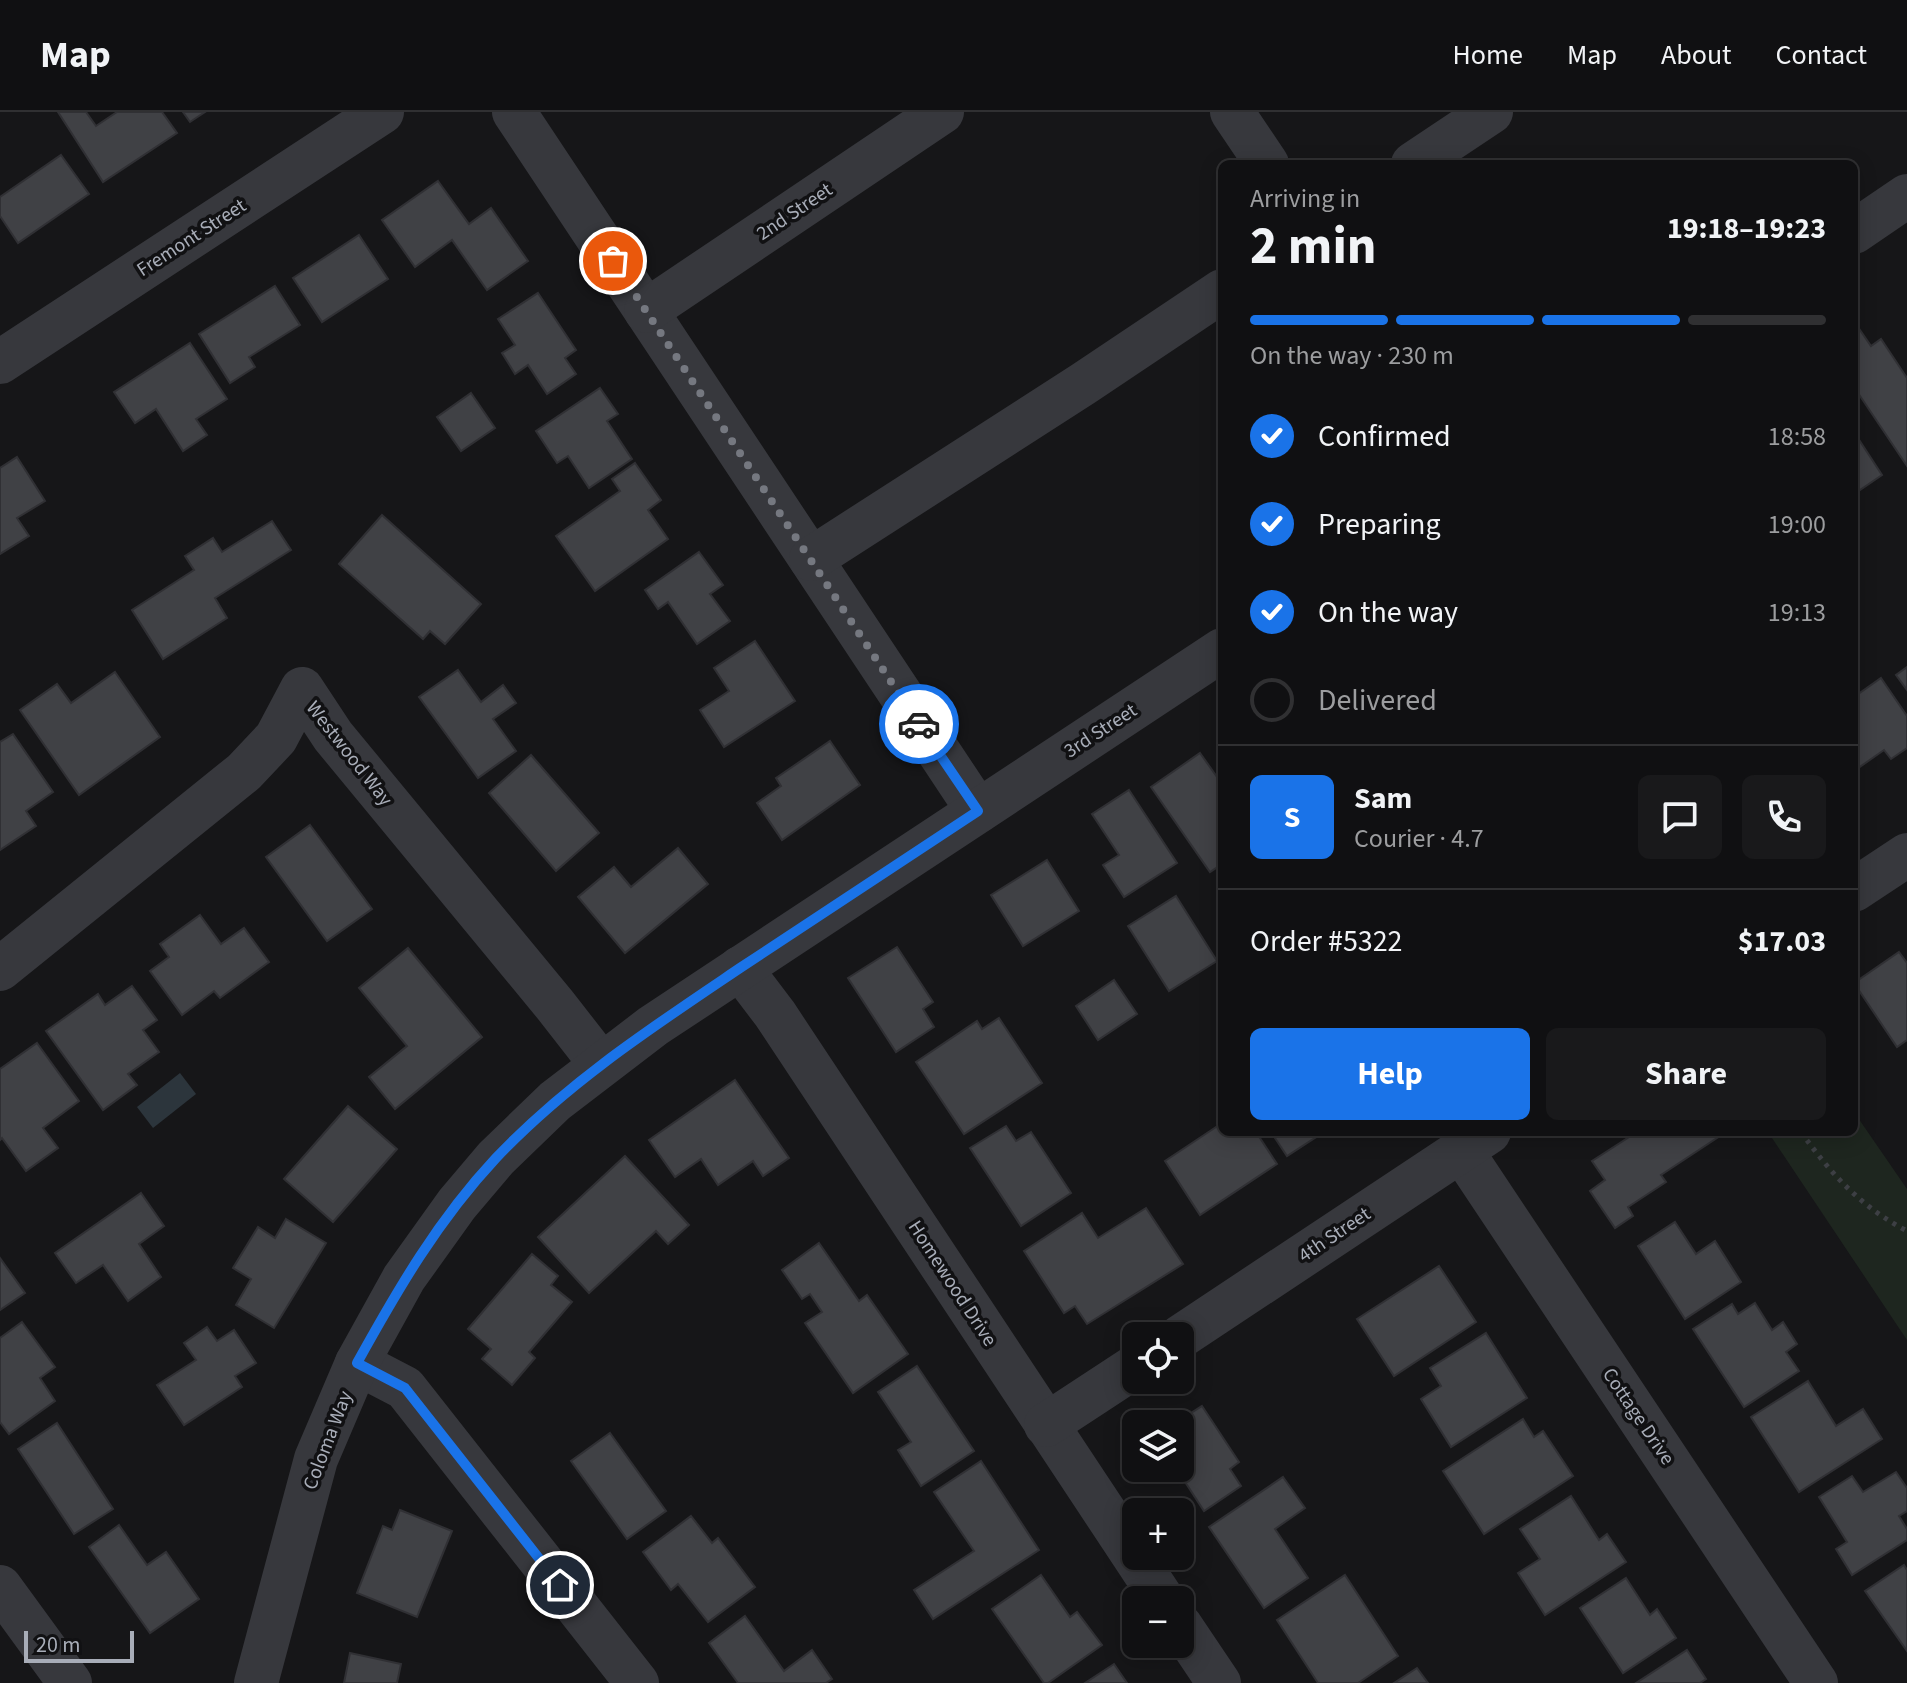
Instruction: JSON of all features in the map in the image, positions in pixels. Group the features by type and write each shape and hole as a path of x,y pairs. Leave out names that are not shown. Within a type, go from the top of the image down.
{"street":[{"name":"Fremont Street","path":"0,362 382,112"},
{"path":"514,112 978,811"},
{"name":"2nd Street","path":"646,311 942,112"},
{"path":"1232,112 1264,160"},
{"path":"1419,160 1491,112"},
{"path":"1858,229 1907,196"},
{"path":"811,559 1218,294"},
{"name":"3rd Street","path":"978,811 1218,653"},
{"name":"Westwood Way","path":"0,969 244,772 276,738 302,689 333,736 601,1064"},
{"name":"Coloma Way","path":"256,1683 316,1459 357,1363 404,1278 457,1204 496,1158 555,1101 601,1064 978,811"},
{"path":"1858,887 1907,855"},
{"name":"Homewood Drive","path":"740,968 775,1014 1154,1586"},
{"name":"4th Street","path":"1194,1328 1475,1141"},
{"name":"Cottage Drive","path":"1475,1141 1816,1683"},
{"path":"357,1363 405,1388 637,1683"},
{"path":"1046,1425 1122,1375"},
{"path":"0,1587 70,1683"},
{"path":"1194,1646 1219,1683"}],"path":[{"path":"1804,1136 1839,1182 1907,1231"}],"shaded area":[{"path":"180,1073 196,1094 153,1128 137,1107"},
{"path":"1858,1118 1907,1189 1907,1340 1771,1136 1858,1136"}],"building":[{"path":"58,112 86,112 96,126 117,112 162,112 177,133 103,182"},
{"path":"183,112 205,112 190,122"},
{"path":"61,155 89,194 18,243 0,216 0,197"},
{"path":"438,181 469,224 491,208 528,261 487,290 452,240 415,267 382,220"},
{"path":"359,235 388,279 322,322 293,278"},
{"path":"275,286 300,325 249,357 255,367 230,383 199,334"},
{"path":"538,293 576,350 565,358 576,374 547,394 528,365 515,374 502,353 515,345 498,319"},
{"path":"1858,331 1871,346 1881,339 1907,378 1907,466 1858,393"},
{"path":"190,343 227,399 196,419 207,435 183,451 156,409 135,423 114,392"},
{"path":"600,388 618,414 607,421 632,459 589,488 568,456 557,463 536,431"},
{"path":"471,393 495,428 461,451 437,417"},
{"path":"1858,438 1882,475 1858,491"},
{"path":"17,457 45,501 17,518 29,536 0,554 0,468"},
{"path":"635,463 661,500 648,510 668,539 595,591 556,536 620,491 612,479"},
{"path":"382,515 481,604 445,644 430,631 423,639 339,564"},
{"path":"272,521 291,550 215,598 227,618 163,659 132,610 194,570 185,556 213,538 222,552"},
{"path":"699,552 723,585 710,594 730,621 697,644 668,602 658,609 645,590"},
{"path":"755,641 795,701 724,747 700,710 729,691 714,668"},
{"path":"1907,667 1907,690 1896,675"},
{"path":"458,670 481,702 503,685 516,703 493,719 516,751 478,778 419,697"},
{"path":"115,672 160,737 79,795 20,710 57,684 71,703"},
{"path":"1881,678 1907,716 1907,748 1891,759 1884,750 1858,768 1858,694"},
{"path":"13,734 53,792 26,811 36,826 0,850 0,742"},
{"path":"830,741 860,785 782,840 757,803 781,786 776,778"},
{"path":"1200,753 1218,778 1218,867 1210,872 1151,787"},
{"path":"531,755 599,833 556,871 489,793"},
{"path":"1129,790 1177,863 1124,897 1103,865 1119,855 1092,814"},
{"path":"310,825 372,909 327,941 266,857"},
{"path":"678,848 708,884 625,953 578,897 614,867 631,887"},
{"path":"1047,860 1079,911 1023,946 991,895"},
{"path":"1176,896 1217,961 1169,991 1128,926"},
{"path":"200,915 221,944 244,928 269,962 220,998 214,991 182,1015 150,971 169,957 160,944"},
{"path":"897,947 933,1002 923,1009 934,1027 896,1052 848,978"},
{"path":"408,948 482,1037 395,1109 369,1077 407,1046 359,988"},
{"path":"1899,952 1907,963 1907,1040 1897,1047 1858,989 1858,980"},
{"path":"1114,980 1137,1014 1098,1040 1076,1006"},
{"path":"132,986 157,1020 143,1030 159,1052 128,1074 137,1085 103,1110 46,1031 98,994 105,1005"},
{"path":"999,1018 1042,1083 964,1134 916,1062 977,1021 982,1029"},
{"path":"37,1043 79,1101 43,1128 58,1148 26,1171 2,1138 0,1140 0,1069"},
{"path":"735,1080 789,1158 763,1176 753,1161 718,1185 701,1159 675,1177 649,1140"},
{"path":"348,1106 397,1149 333,1222 284,1179"},
{"path":"1006,1126 1016,1141 1031,1132 1071,1193 1021,1226 970,1148"},
{"path":"1218,1126 1218,1136 1259,1136 1277,1164 1200,1215 1165,1161"},
{"path":"1274,1136 1318,1136 1287,1156"},
{"path":"1631,1136 1720,1136 1661,1175 1666,1182 1628,1207 1633,1216 1615,1228 1590,1191 1605,1180 1592,1161"},
{"path":"625,1156 689,1225 668,1244 656,1231 589,1293 538,1237"},
{"path":"141,1193 164,1226 139,1244 161,1277 128,1301 103,1265 76,1283 55,1253"},
{"path":"1146,1208 1183,1264 1087,1324 1075,1306 1064,1313 1024,1251 1082,1213 1098,1238"},
{"path":"286,1219 326,1243 274,1328 236,1305 251,1279 233,1268 258,1227 275,1238"},
{"path":"1675,1222 1696,1254 1715,1241 1741,1282 1685,1319 1638,1246"},
{"path":"819,1243 859,1301 867,1295 908,1354 853,1393 805,1323 822,1312 810,1294 802,1299 782,1270"},
{"path":"532,1254 558,1276 551,1285 572,1302 529,1352 535,1358 512,1385 482,1359 491,1349 468,1329"},
{"path":"0,1258 25,1293 0,1310"},
{"path":"1439,1266 1476,1322 1394,1376 1357,1319"},
{"path":"1755,1303 1772,1330 1783,1322 1797,1344 1786,1352 1799,1371 1744,1407 1693,1329 1732,1304 1738,1314"},
{"path":"22,1322 55,1367 40,1378 55,1401 9,1434 0,1422 0,1338"},
{"path":"207,1327 217,1341 234,1330 256,1363 235,1376 242,1387 184,1425 157,1385 196,1360 184,1343"},
{"path":"1486,1333 1527,1398 1451,1447 1421,1399 1441,1386 1430,1368"},
{"path":"917,1366 974,1451 921,1486 898,1450 911,1442 878,1392"},
{"path":"1808,1381 1836,1426 1863,1409 1882,1439 1799,1492 1751,1417"},
{"path":"1202,1406 1239,1462 1230,1469 1241,1486 1204,1511 1185,1482 1194,1482 1194,1411"},
{"path":"1523,1419 1534,1437 1543,1431 1573,1476 1484,1534 1443,1471"},
{"path":"57,1423 113,1509 74,1534 18,1449"},
{"path":"610,1433 666,1511 627,1539 571,1461"},
{"path":"981,1461 1039,1550 933,1619 914,1590 974,1551 934,1492"},
{"path":"1896,1472 1907,1488 1907,1511 1899,1516 1907,1529 1907,1540 1852,1575 1836,1549 1847,1542 1819,1497 1852,1476 1863,1492"},
{"path":"1283,1477 1305,1508 1275,1529 1308,1578 1264,1608 1209,1527"},
{"path":"1571,1496 1599,1540 1607,1534 1626,1562 1545,1615 1518,1573 1540,1559 1520,1529"},
{"path":"400,1510 452,1531 417,1617 357,1593 383,1526 392,1530"},
{"path":"691,1516 712,1543 718,1538 755,1587 708,1622 678,1584 671,1590 643,1552"},
{"path":"119,1525 147,1565 166,1552 199,1599 150,1633 89,1547"},
{"path":"1904,1565 1907,1570 1907,1651 1865,1591"},
{"path":"1041,1575 1070,1617 1077,1612 1102,1645 1048,1683 1044,1683 992,1609"},
{"path":"1345,1575 1398,1656 1358,1683 1318,1683 1277,1620"},
{"path":"1626,1578 1650,1615 1657,1609 1676,1638 1623,1673 1580,1608"},
{"path":"745,1616 784,1671 812,1650 832,1679 826,1683 738,1683 709,1643"},
{"path":"1687,1650 1706,1679 1700,1683 1636,1683"},
{"path":"350,1653 401,1664 397,1683 344,1683"},
{"path":"1114,1664 1127,1683 1085,1683"},
{"path":"1417,1668 1428,1683 1394,1683"}],"way so far":[{"path":"613,261 919,724"}],"route":[{"path":"560,1585 405,1388 357,1363 404,1278 457,1204 496,1158 555,1101 653,1026 978,811 919,724"}]}
